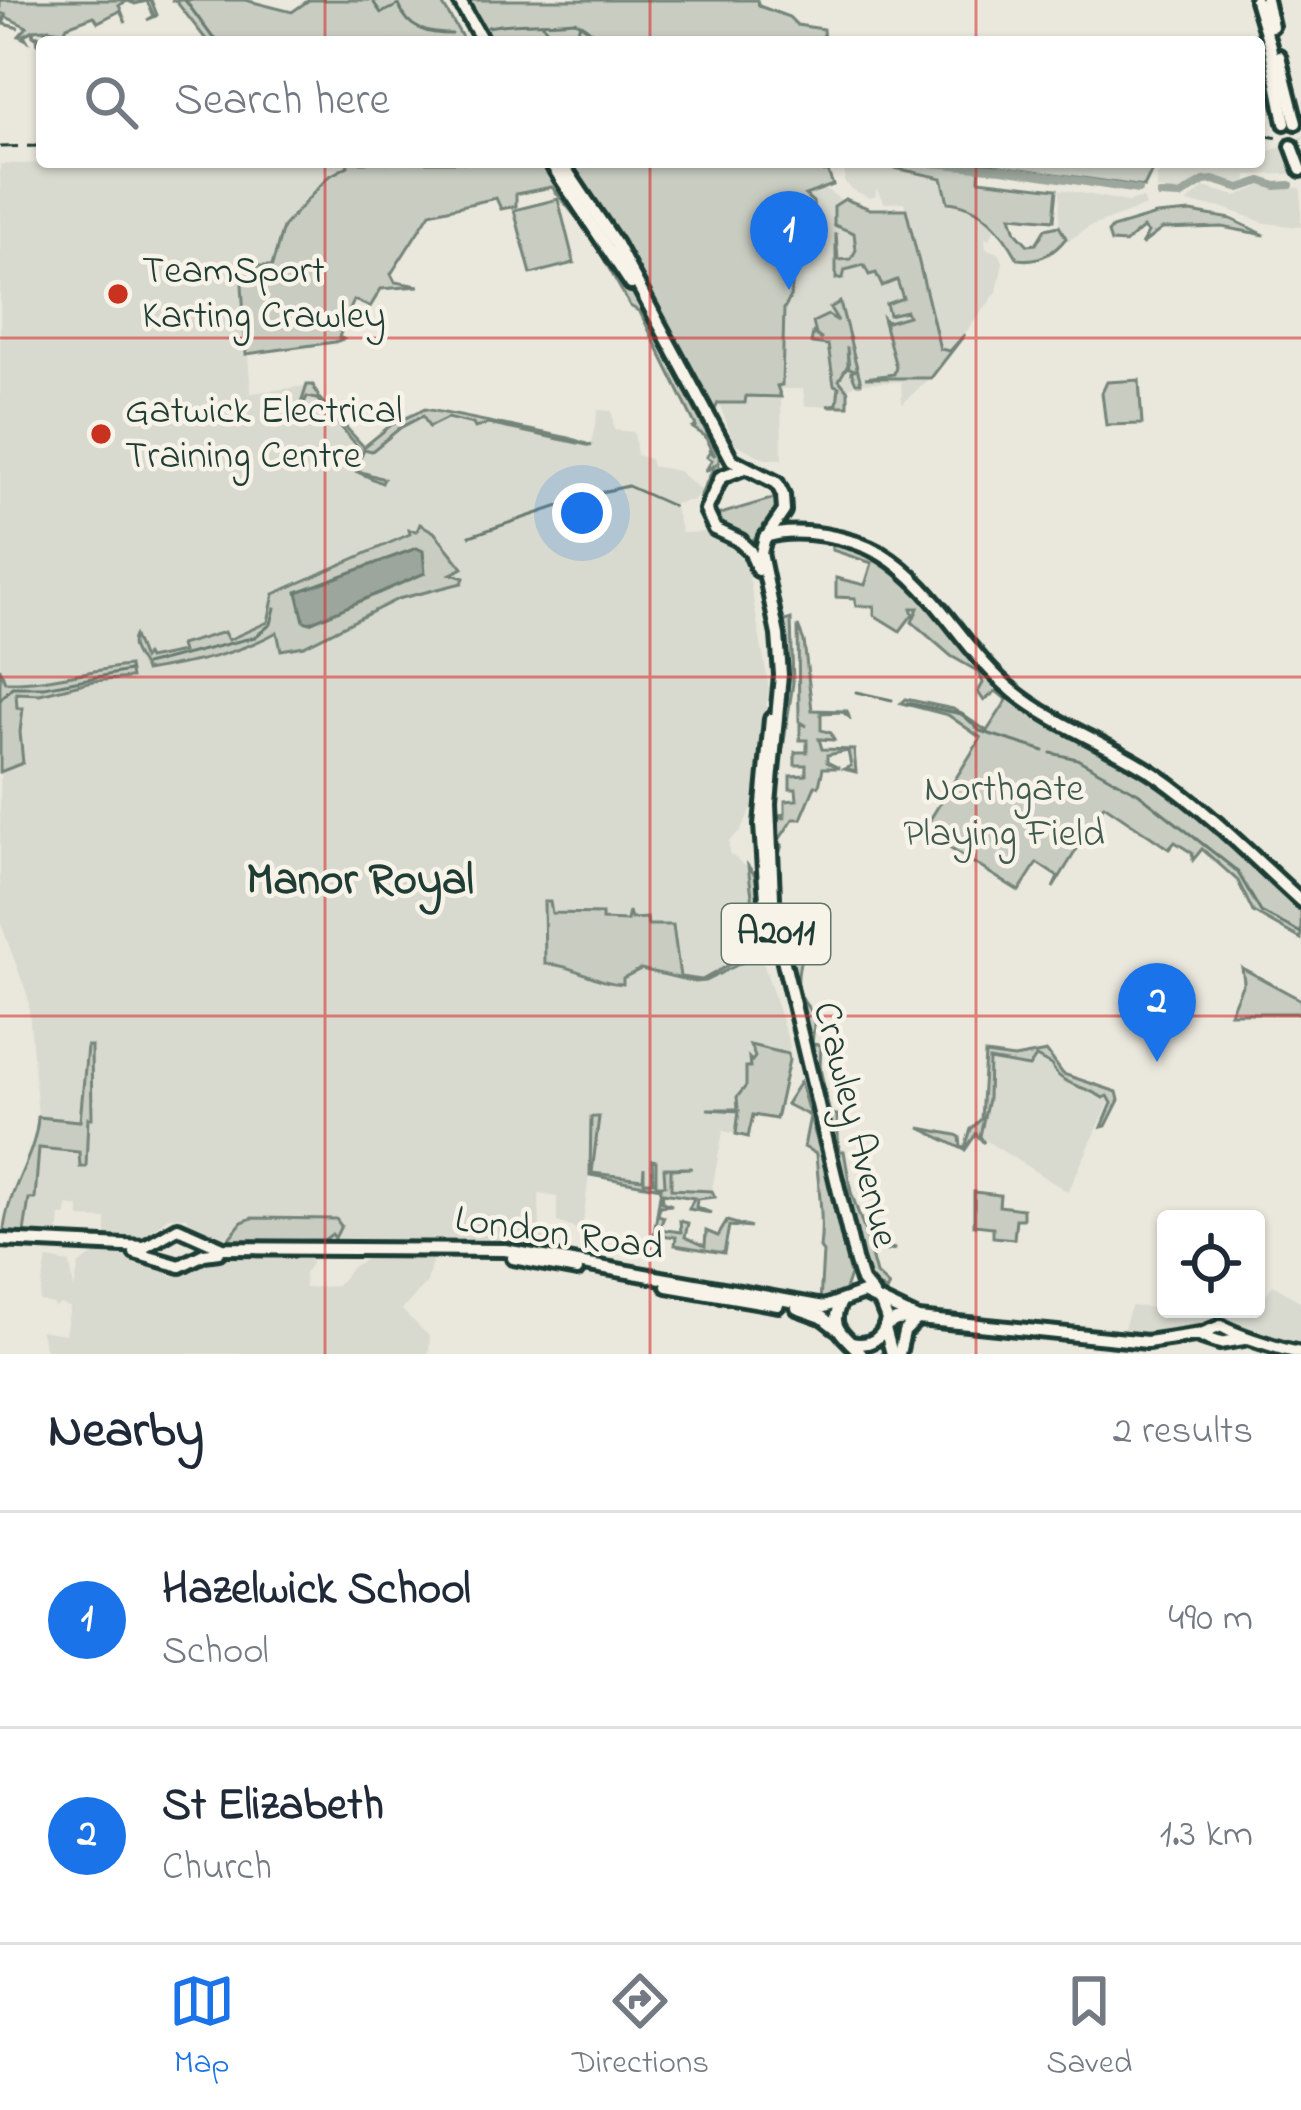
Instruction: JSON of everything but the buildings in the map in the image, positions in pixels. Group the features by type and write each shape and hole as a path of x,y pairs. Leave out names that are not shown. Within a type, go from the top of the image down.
{"main road":[{"path":"456,0 476,36"},
{"path":"1256,0 1291,123 1266,0"},
{"path":"1292,146 1301,170"},
{"path":"554,168 638,296 718,448 724,464 706,516 720,533 751,542 779,533 811,535 860,544 888,558 914,580 983,664 1017,694 1160,778 1301,901"},
{"path":"565,168 616,244 730,458 777,483 790,526 811,535"},
{"path":"713,489 728,471 744,468"},
{"path":"765,536 785,507"},
{"name":"Crawley Avenue","path":"765,536 760,552 778,635 781,675 769,804 774,921 855,1259 863,1283 878,1299"},
{"name":"Crawley Avenue","path":"738,541 755,561 774,656 761,825 766,909 851,1268 853,1283 845,1298"},
{"path":"178,1228 195,1235 200,1248 194,1260 182,1266 146,1254 2,1240 147,1247 178,1228"},
{"name":"London Road","path":"195,1235 223,1248 506,1250 824,1307 845,1298"},
{"path":"163,1236 158,1250 167,1262"},
{"name":"London Road","path":"194,1260 210,1252 500,1257 788,1306 815,1314 836,1328"},
{"path":"861,1354 836,1328 835,1314 845,1298 860,1292 918,1319"},
{"path":"878,1299 895,1354"},
{"path":"895,1354 904,1332 918,1319"},
{"path":"851,1343 873,1342 896,1320 918,1319 1147,1342 1220,1336 1286,1353"}],"shaded area":[{"path":"1286,146 1293,174 1247,175 1247,181 1236,186 1198,179 1191,189 1157,189 1157,176 1167,168 1265,168 1265,152"},
{"path":"0,164 344,168 328,177 283,227 272,266 241,267 251,393 313,385 319,398 364,447 391,425 425,409 591,444 598,410 612,411 614,430 634,432 637,455 650,459 652,466 678,471 701,490 694,500 674,504 682,533 709,532 741,550 769,688 752,808 729,841 729,853 753,872 762,959 790,1046 774,1119 753,1115 748,1137 723,1131 711,1195 589,1175 582,1231 557,1222 557,1197 539,1194 540,1228 552,1251 561,1255 220,1248 193,1234 187,1217 168,1217 143,1240 106,1242 106,1219 79,1218 79,1207 67,1205 66,1216 60,1216 57,1243 23,1239 29,1198 35,1198 39,1148 80,1152 87,1123 38,1117 28,997 0,921 0,772 23,763 0,668"},
{"path":"845,168 897,168 942,179 948,202 972,206 996,226 990,239 985,238 986,248 1000,254 1003,262 997,292 933,375 902,404 901,382 856,383 848,389 848,406 805,406 803,389 781,389 782,459 765,459 734,443 719,403 744,403 634,197 824,178 824,188 844,202 873,212 906,211 904,202 885,203 876,189 876,196 870,198 844,181"},
{"path":"1261,186 1301,188 1301,227 1186,203 1204,187 1236,196"},
{"path":"1060,189 1128,202 1143,198 1146,206 1089,227 1068,241 1059,229"},
{"path":"417,548 423,551 425,573 310,623 304,621 297,592"},
{"path":"1036,1057 1051,1065 1055,1075 1114,1093 1068,1192 980,1137 989,1060"},
{"path":"210,1252 311,1253 305,1288 336,1286 353,1266 367,1259 433,1258 427,1282 402,1310 430,1337 429,1354 47,1354 40,1330 65,1334 70,1307 59,1304 54,1308 54,1304 39,1301 47,1259 70,1263 74,1290 79,1264 96,1253 132,1253 132,1262 152,1261 171,1276 187,1273"},
{"path":"1273,1285 1301,1302 1301,1348 1220,1319 1154,1339 1121,1336 1131,1306 1157,1308 1157,1318 1265,1318 1265,1295"}],"green space":[{"path":"0,0 151,0 157,15 147,20 154,16 147,1 128,1 119,5 126,23 120,11 98,22 94,16 67,26 71,36 50,29 49,36 47,28 46,34 44,29 34,30 36,37 33,36 32,31 24,35 27,40 19,36 27,27 6,17 0,23 6,15 0,13"},
{"path":"171,0 245,0 292,12 309,0 440,0 461,36 203,36"},
{"path":"467,0 757,0 759,6 797,25 823,29 824,36 488,36"},
{"path":"344,168 551,168 632,290 719,456 719,469 699,499 715,465 705,472 712,460 707,457 710,451 715,456 705,436 693,428 640,312 630,306 591,236 552,187 516,194 516,206 501,209 496,198 430,213 391,274 395,282 419,286 381,289 370,307 354,300 339,337 343,339 246,354 241,266 272,266 283,227 328,177"},
{"path":"568,168 824,168 824,173 826,168 833,185 805,195 813,202 816,230 809,234 813,249 806,247 810,208 801,206 797,247 765,247 790,249 789,264 795,260 796,249 800,249 796,251 800,258 813,256 810,261 798,259 790,270 782,385 777,386 781,397 746,396 745,403 718,403 714,412 618,243"},
{"path":"894,168 980,168 979,180 1057,189 1054,220 1011,216 1016,232 1028,245 1036,244 1045,229 1059,226 1066,238 1045,256 1018,259 998,229 981,214 948,202 942,178"},
{"path":"1014,168 1153,168 1144,187"},
{"path":"558,199 574,263 531,274 514,210"},
{"path":"845,199 870,209 906,209 940,349 950,351 965,334 931,378 865,378 894,374 883,318 887,322 908,316 906,311 889,315 886,304 903,298 897,280 882,286 876,273 869,275 864,265 845,270 843,278 836,279 836,233 838,260 851,259 856,250 854,233 834,225 834,206"},
{"path":"1191,212 1231,219 1265,235 1222,227 1162,229 1141,245 1148,233 1143,228 1125,243 1111,242 1108,233 1156,215"},
{"path":"840,302 861,383 856,383 851,372 855,370 849,368 847,347 848,365 839,380 848,391 848,406 827,406 837,404 839,387 834,385 828,345 811,343 813,333 822,340 813,322 828,315 838,321 830,308"},
{"path":"1139,380 1142,424 1106,425 1102,393 1107,382"},
{"path":"307,385 313,385 319,398 364,447 391,425 425,409 592,446 488,424 475,428 447,418 429,427 423,416 372,451 364,449 355,470 384,479 382,483 353,470 360,449 317,399 307,397 296,419"},
{"path":"778,497 773,523 752,540 729,533 710,517"},
{"path":"420,524 434,532 463,568 451,574 464,578 462,583 398,599 304,646 281,650 277,632 230,652 145,671 133,650 134,636 143,659 182,652 180,645 224,632 228,640 268,622 274,594 410,534 409,530 417,531"},
{"name":"Northgate Playing Field","path":"832,545 868,551 900,571 974,659 1033,711 1158,781 1301,905 1301,939 1253,912 1238,881 1202,849 1193,860 1192,853 1175,842 1169,849 1104,805 1053,888 1058,877 1037,863 1019,891 925,833 981,738 948,715 901,703 905,699 953,709 987,731 1007,700 996,691 984,701 978,692 983,683 979,672 951,656 912,622 918,608 911,608 913,614 900,631 874,615 874,606 856,606 855,598 836,597 836,578 865,585 872,563 832,550"},
{"path":"791,619 793,683 776,794 777,817 786,818 779,815 785,814 785,801 797,800 796,789 790,789 790,776 806,775 806,765 795,765 795,752 807,752 807,740 800,740 800,723 807,726 799,721 798,626 812,710 847,711 849,717 843,712 821,713 821,730 831,733 834,740 819,739 822,749 854,750 856,772 844,769 851,766 848,751 827,755 827,762 839,768 823,768 801,819 793,819 777,843 782,845 775,867 787,948 782,950 773,880 771,810 783,693 780,623"},
{"path":"129,666 131,678 93,681 40,694 16,693 17,708 23,708 23,763 0,772 0,668 5,682 21,682"},
{"path":"748,866 755,875 769,949 705,981 695,982 641,969 623,978 623,984 545,964 544,902 550,902 552,913 602,914 602,920 627,921 629,911 631,919 647,918 648,925 673,925 680,977 702,980 759,948"},
{"path":"783,954 801,958 799,989 815,1015 812,1044 821,1045 820,1068 830,1114 837,1115 839,1151 844,1151 851,1192 869,1243 874,1244 869,1248 876,1274 889,1286 886,1292 871,1280 866,1282"},
{"path":"1242,968 1301,1000 1301,1013 1230,1013 1244,981"},
{"path":"750,1045 788,1054 789,1060 776,1119 753,1115 748,1137 736,1134 739,1111 707,1109 738,1109 746,1067 750,1067 749,1058 755,1057"},
{"path":"87,1046 91,1046 92,1118 88,1118 86,1167 80,1167 79,1152 39,1148 35,1199 29,1199 23,1239 9,1237 4,1229 7,1214 38,1117 80,1121"},
{"path":"1047,1052 1063,1074 1117,1092 1119,1100 1106,1126 1102,1127 1112,1103 1108,1096 1067,1082 1036,1057 1029,1067 989,1060 980,1136 984,1143 976,1134 965,1150 920,1128 956,1135 965,1147 971,1129 981,1119 985,1054 1014,1058"},
{"path":"800,1082 810,1116 786,1104"},
{"path":"810,1116 850,1275 843,1296 820,1303 823,1252 816,1154 804,1147"},
{"path":"591,1117 599,1117 592,1173 643,1179 644,1167 644,1182 653,1182 652,1160 656,1161 656,1185 665,1185 664,1168 692,1168 671,1169 671,1189 712,1191 715,1197 697,1199 696,1207 711,1213 689,1209 694,1198 663,1193 662,1202 672,1205 660,1206 658,1215 664,1217 659,1229 681,1232 680,1221 688,1223 685,1237 705,1246 706,1231 718,1236 727,1221 751,1228 729,1226 724,1253 675,1245 676,1237 654,1234 661,1188 590,1175"},
{"path":"974,1192 1000,1195 999,1206 1023,1209 1023,1219 1016,1219 1014,1239 993,1237 993,1227 974,1225"},
{"path":"252,1218 336,1219 341,1226 335,1238 332,1234 324,1240 226,1242 242,1222"}],"waterway":[{"path":"185,0 212,36"},
{"path":"372,0 381,13 399,5 420,29 452,34"},
{"path":"488,27 575,21 580,24 576,36"},
{"path":"581,24 597,36"},
{"path":"543,25 552,36"},
{"path":"990,168 1138,190"},
{"path":"1160,195 1180,196 1213,180 1240,188 1261,181 1290,185"},
{"path":"593,494 628,486 673,506"},
{"path":"470,536 577,500"},
{"path":"145,665 255,637 271,624 275,608"},
{"path":"0,700 12,687 44,687 129,671"},
{"path":"856,692 892,700"},
{"path":"907,703 962,714 980,731 1044,751"},
{"path":"1051,753 1077,759 1138,793 1237,871 1261,912 1301,933"}],"tunnel":[{"path":"1285,123 1292,146"},
{"path":"1296,123 1301,138"}],"railway":[{"path":"1265,136 1301,141"},
{"path":"0,147 36,146"}],"place":[{"name":"Hazelwick School","path":"789,290"},
{"name":"TeamSport Karting Crawley","path":"118,294"},
{"name":"Gatwick Electrical Training Centre","path":"101,434"},
{"name":"St Elizabeth","path":"1157,1062"}],"district":[{"name":"Manor Royal","path":"360,882"}]}
